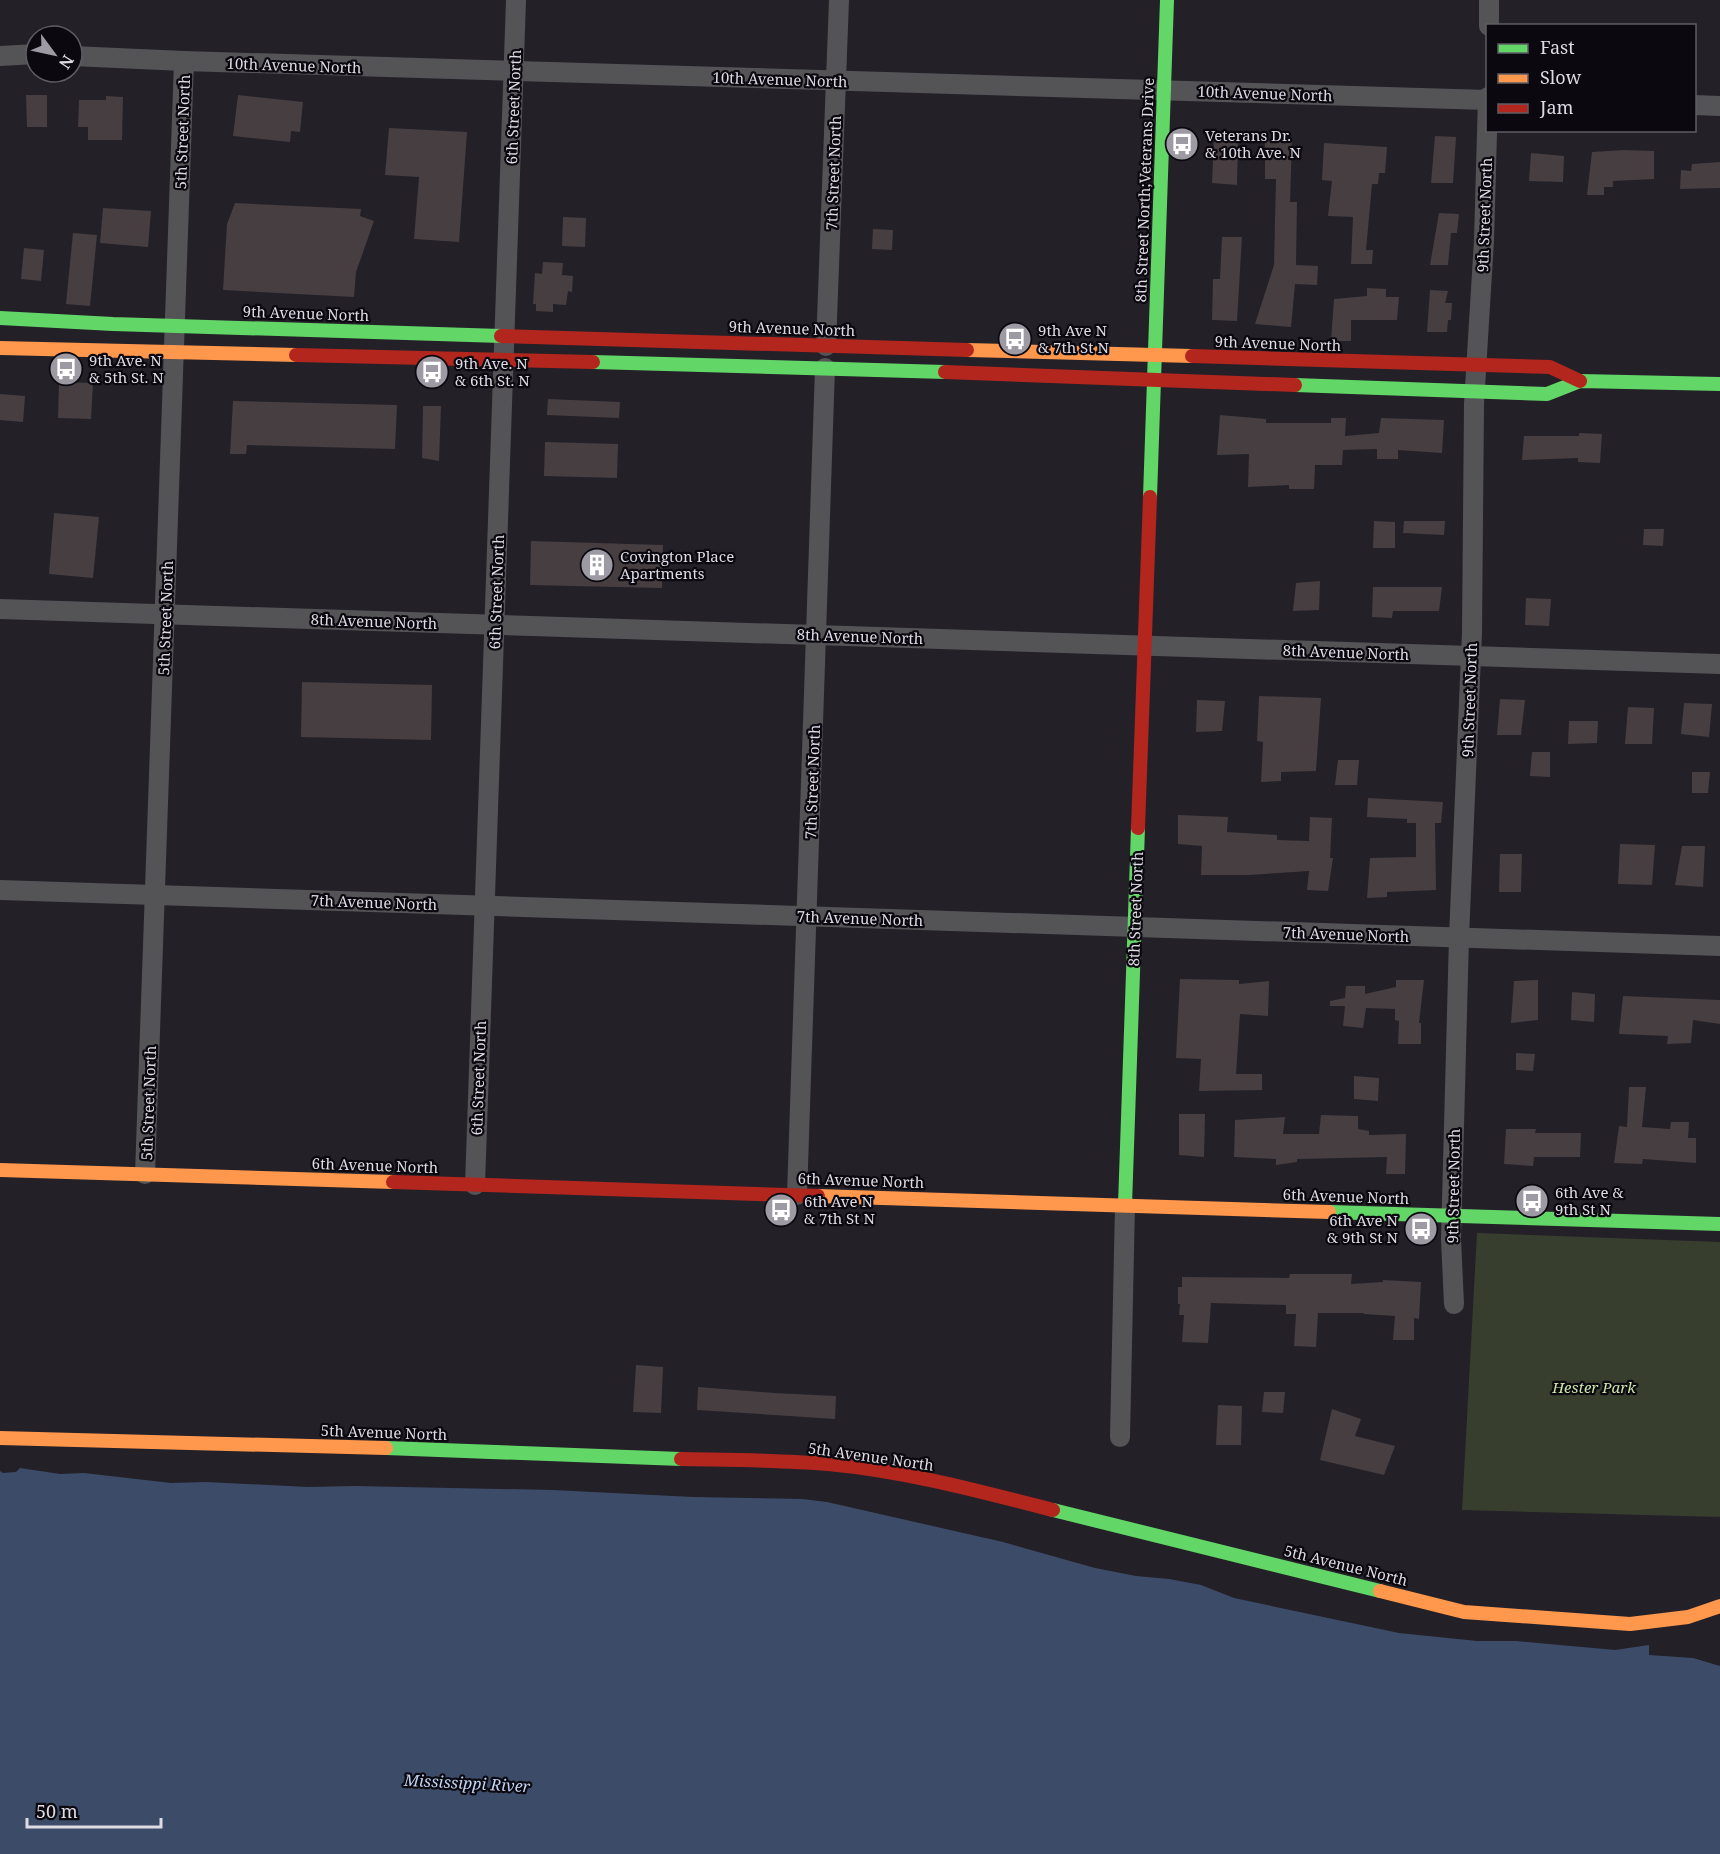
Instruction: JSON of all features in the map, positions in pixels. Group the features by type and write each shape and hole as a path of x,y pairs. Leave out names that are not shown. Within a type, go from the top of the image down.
{"street":[{"name":"6th Street North","path":"475,1185 516,0"},
{"name":"7th Street North","path":"826,346 839,0"},
{"name":"8th Street North;Veterans Drive","path":"1153,381 1167,0"},
{"path":"1489,0 1489,24"},
{"path":"0,56 24,55"},
{"name":"10th Avenue North","path":"84,57 1486,99"},
{"name":"5th Street North","path":"145,1174 184,61"},
{"path":"1696,105 1720,106"},
{"name":"9th Street North","path":"1454,1304 1452,1216 1459,937 1471,656 1475,391 1484,240 1487,132"},
{"name":"9th Avenue North","path":"0,318 175,326 1550,367 1580,381"},
{"name":"9th Avenue North","path":"0,348 825,368 1547,394 1580,381 1720,384"},
{"name":"7th Street North","path":"797,1195 825,368"},
{"name":"8th Street North","path":"1119,1437 1153,381"},
{"name":"8th Avenue North","path":"0,609 1720,664"},
{"name":"7th Avenue North","path":"0,890 1720,945"},
{"name":"6th Avenue North","path":"0,1170 1720,1224"},
{"name":"5th Avenue North","path":"0,1438 348,1447 828,1464 958,1486 1464,1612 1630,1624 1688,1617 1720,1606"}],"green space":[{"name":"Hester Park","path":"1477,1233 1720,1242 1720,1517 1462,1510"}],"water":[{"name":"Mississippi River","path":"20,1468 60,1474 84,1473 171,1483 553,1490 693,1497 802,1499 827,1502 1003,1542 1095,1568 1201,1585 1234,1598 1399,1633 1477,1641 1516,1641 1615,1650 1649,1645 1649,1655 1693,1658 1720,1666 1720,1854 0,1854 0,1471 3,1473 16,1472"}],"building":[{"path":"26,95 47,95 47,127 27,127"},
{"path":"238,95 303,102 300,132 291,131 290,142 233,136"},
{"path":"106,96 123,97 122,140 88,140 88,127 78,127 79,100 106,100"},
{"path":"389,128 467,132 459,242 414,239 419,177 385,175"},
{"path":"1435,136 1456,137 1453,183 1431,183"},
{"path":"1214,139 1238,140 1237,185 1212,183"},
{"path":"1265,140 1292,140 1290,202 1297,202 1296,265 1318,266 1317,285 1295,284 1291,327 1255,324 1274,265 1276,179 1265,179"},
{"path":"1324,143 1387,147 1385,173 1379,173 1378,184 1372,184 1366,250 1373,250 1372,264 1351,264 1353,217 1328,216 1332,181 1322,180"},
{"path":"1654,151 1654,179 1613,181 1613,187 1604,187 1604,195 1587,195 1592,152"},
{"path":"1531,153 1564,156 1563,182 1529,181"},
{"path":"1720,162 1720,188 1680,189 1681,170 1691,171 1692,164"},
{"path":"235,203 361,209 360,216 374,221 356,272 354,297 223,290 227,224"},
{"path":"103,208 151,211 148,247 100,243"},
{"path":"1439,213 1459,214 1457,233 1451,233 1448,265 1430,265"},
{"path":"563,217 586,218 585,247 562,246"},
{"path":"873,229 893,230 892,250 872,249"},
{"path":"73,233 97,235 90,306 66,304"},
{"path":"1222,237 1242,237 1237,321 1212,320 1213,279 1220,279"},
{"path":"24,248 44,250 41,281 21,279"},
{"path":"543,262 563,263 562,275 573,276 572,292 568,291 566,305 553,304 553,312 536,311 536,304 533,304 535,273 542,274"},
{"path":"1367,288 1386,289 1386,297 1399,297 1397,320 1351,320 1351,341 1331,341 1334,299 1367,296"},
{"path":"1430,290 1448,291 1445,303 1452,303 1451,320 1448,320 1447,332 1427,332"},
{"path":"59,382 93,383 91,419 58,418"},
{"path":"0,394 25,396 23,422 0,420"},
{"path":"548,399 620,402 619,418 547,415"},
{"path":"233,401 397,405 395,449 247,445 246,454 230,454"},
{"path":"423,406 441,406 439,461 422,458"},
{"path":"1220,415 1266,419 1266,423 1331,423 1331,418 1346,418 1345,436 1379,433 1381,418 1444,420 1442,453 1398,450 1398,459 1377,459 1377,449 1343,450 1342,465 1315,465 1314,489 1289,489 1289,485 1248,487 1249,454 1217,455"},
{"path":"1579,433 1602,434 1600,463 1578,462 1578,458 1522,460 1524,436 1579,436"},
{"path":"545,442 618,444 617,478 544,476"},
{"path":"54,513 99,517 93,578 49,574"},
{"path":"1374,521 1395,522 1395,548 1373,548"},
{"path":"1404,521 1445,521 1444,535 1403,533"},
{"path":"1644,529 1664,529 1663,546 1643,545"},
{"name":"Covington Place Apartments","path":"531,541 663,545 662,588 530,585"},
{"path":"1320,581 1319,610 1293,611 1296,583"},
{"path":"1373,587 1442,587 1439,611 1393,611 1392,618 1372,617"},
{"path":"1526,598 1551,599 1549,626 1525,625"},
{"path":"302,682 432,685 431,740 301,737"},
{"path":"1259,696 1321,698 1316,771 1281,772 1281,781 1261,782 1263,742 1257,741"},
{"path":"1500,699 1525,700 1521,735 1497,735"},
{"path":"1197,700 1225,701 1222,731 1196,732"},
{"path":"1684,703 1712,704 1709,737 1681,734"},
{"path":"1628,707 1654,708 1652,744 1625,744"},
{"path":"1569,721 1598,721 1597,743 1568,744"},
{"path":"1532,752 1550,752 1550,777 1530,776"},
{"path":"1338,760 1359,760 1357,785 1335,785"},
{"path":"1692,772 1710,772 1708,793 1692,793"},
{"path":"1368,798 1443,802 1441,823 1435,823 1436,890 1387,892 1387,897 1367,898 1370,858 1416,857 1416,823 1407,823 1407,819 1367,817"},
{"path":"1178,815 1228,817 1227,832 1277,835 1277,840 1309,841 1310,817 1332,818 1330,858 1333,858 1328,891 1307,890 1309,871 1201,875 1202,846 1178,844"},
{"path":"1620,844 1655,845 1652,885 1618,884"},
{"path":"1682,846 1705,846 1703,887 1675,885"},
{"path":"1500,854 1522,854 1521,892 1499,892"},
{"path":"1180,979 1239,980 1239,984 1269,981 1268,1016 1240,1014 1236,1074 1262,1074 1262,1090 1199,1091 1201,1059 1176,1058"},
{"path":"1396,980 1424,980 1419,1023 1421,1023 1421,1044 1398,1044 1399,1021 1395,1020 1395,1009 1366,1008 1363,1028 1343,1026 1345,1006 1330,1006 1330,1001 1345,998 1346,986 1365,986 1365,994 1396,987"},
{"path":"1538,980 1538,1020 1511,1023 1514,981"},
{"path":"1572,992 1595,994 1594,1022 1571,1020"},
{"path":"1623,996 1720,1000 1720,1024 1693,1020 1691,1043 1667,1044 1668,1036 1619,1034"},
{"path":"1516,1053 1535,1054 1533,1071 1516,1070"},
{"path":"1354,1076 1379,1078 1378,1101 1354,1099"},
{"path":"1629,1087 1646,1087 1642,1127 1670,1129 1671,1122 1689,1122 1688,1138 1696,1138 1696,1163 1643,1159 1642,1164 1614,1163 1619,1126 1627,1127"},
{"path":"1179,1114 1205,1114 1204,1157 1179,1155"},
{"path":"1321,1115 1358,1116 1358,1129 1369,1131 1369,1135 1406,1134 1405,1174 1386,1174 1387,1157 1297,1159 1297,1162 1276,1165 1276,1159 1234,1157 1235,1120 1285,1117 1283,1134 1319,1134"},
{"path":"1506,1129 1536,1129 1535,1133 1581,1133 1580,1157 1534,1157 1533,1166 1504,1164"},
{"path":"1290,1274 1352,1274 1351,1284 1383,1282 1383,1280 1421,1282 1419,1319 1414,1318 1414,1340 1393,1340 1395,1316 1318,1313 1316,1347 1294,1346 1296,1314 1286,1314 1286,1305 1211,1303 1208,1343 1182,1342 1184,1315 1179,1315 1178,1287 1182,1287 1182,1277 1289,1278"},
{"path":"636,1365 663,1367 661,1413 633,1412"},
{"path":"698,1387 836,1396 835,1419 697,1410"},
{"path":"1264,1392 1285,1392 1283,1413 1262,1412"},
{"path":"1218,1405 1242,1406 1241,1445 1216,1445"},
{"path":"1332,1409 1361,1419 1355,1436 1395,1446 1384,1475 1320,1460"}],"traffic: fast":[{"path":"1150,497 1167,0"},
{"path":"0,318 113,324 501,336"},
{"path":"593,362 945,372"},
{"path":"1295,385 1547,394 1580,381 1720,384"},
{"path":"1125,1205 1138,828"},
{"path":"1329,1212 1720,1224"},
{"path":"386,1448 681,1459"},
{"path":"1053,1510 1380,1591"}],"traffic: slow":[{"path":"0,348 296,355"},
{"path":"967,350 1192,356"},
{"path":"0,1170 393,1182"},
{"path":"818,1196 1329,1212"},
{"path":"0,1438 386,1448"},
{"path":"1380,1591 1464,1612 1630,1624 1688,1617 1720,1606"}],"traffic: jam":[{"path":"501,336 967,350"},
{"path":"296,355 593,362"},
{"path":"1192,356 1550,367 1580,381"},
{"path":"945,372 1295,385"},
{"path":"1138,828 1150,497"},
{"path":"393,1182 818,1196"},
{"path":"681,1459 792,1462 857,1467 942,1482 1053,1510"}],"place":[{"name":"Veterans Dr. & 10th Ave. N","path":"1182,144"},
{"name":"9th Ave N & 7th St N","path":"1015,339"},
{"name":"9th Ave. N & 5th St. N","path":"66,369"},
{"name":"9th Ave. N & 6th St. N","path":"432,372"},
{"name":"Covington Place Apartments","path":"597,565"},
{"name":"6th Ave & 9th St N","path":"1532,1201"},
{"name":"6th Ave N & 7th St N","path":"781,1210"},
{"name":"6th Ave N & 9th St N","path":"1421,1229"}]}
